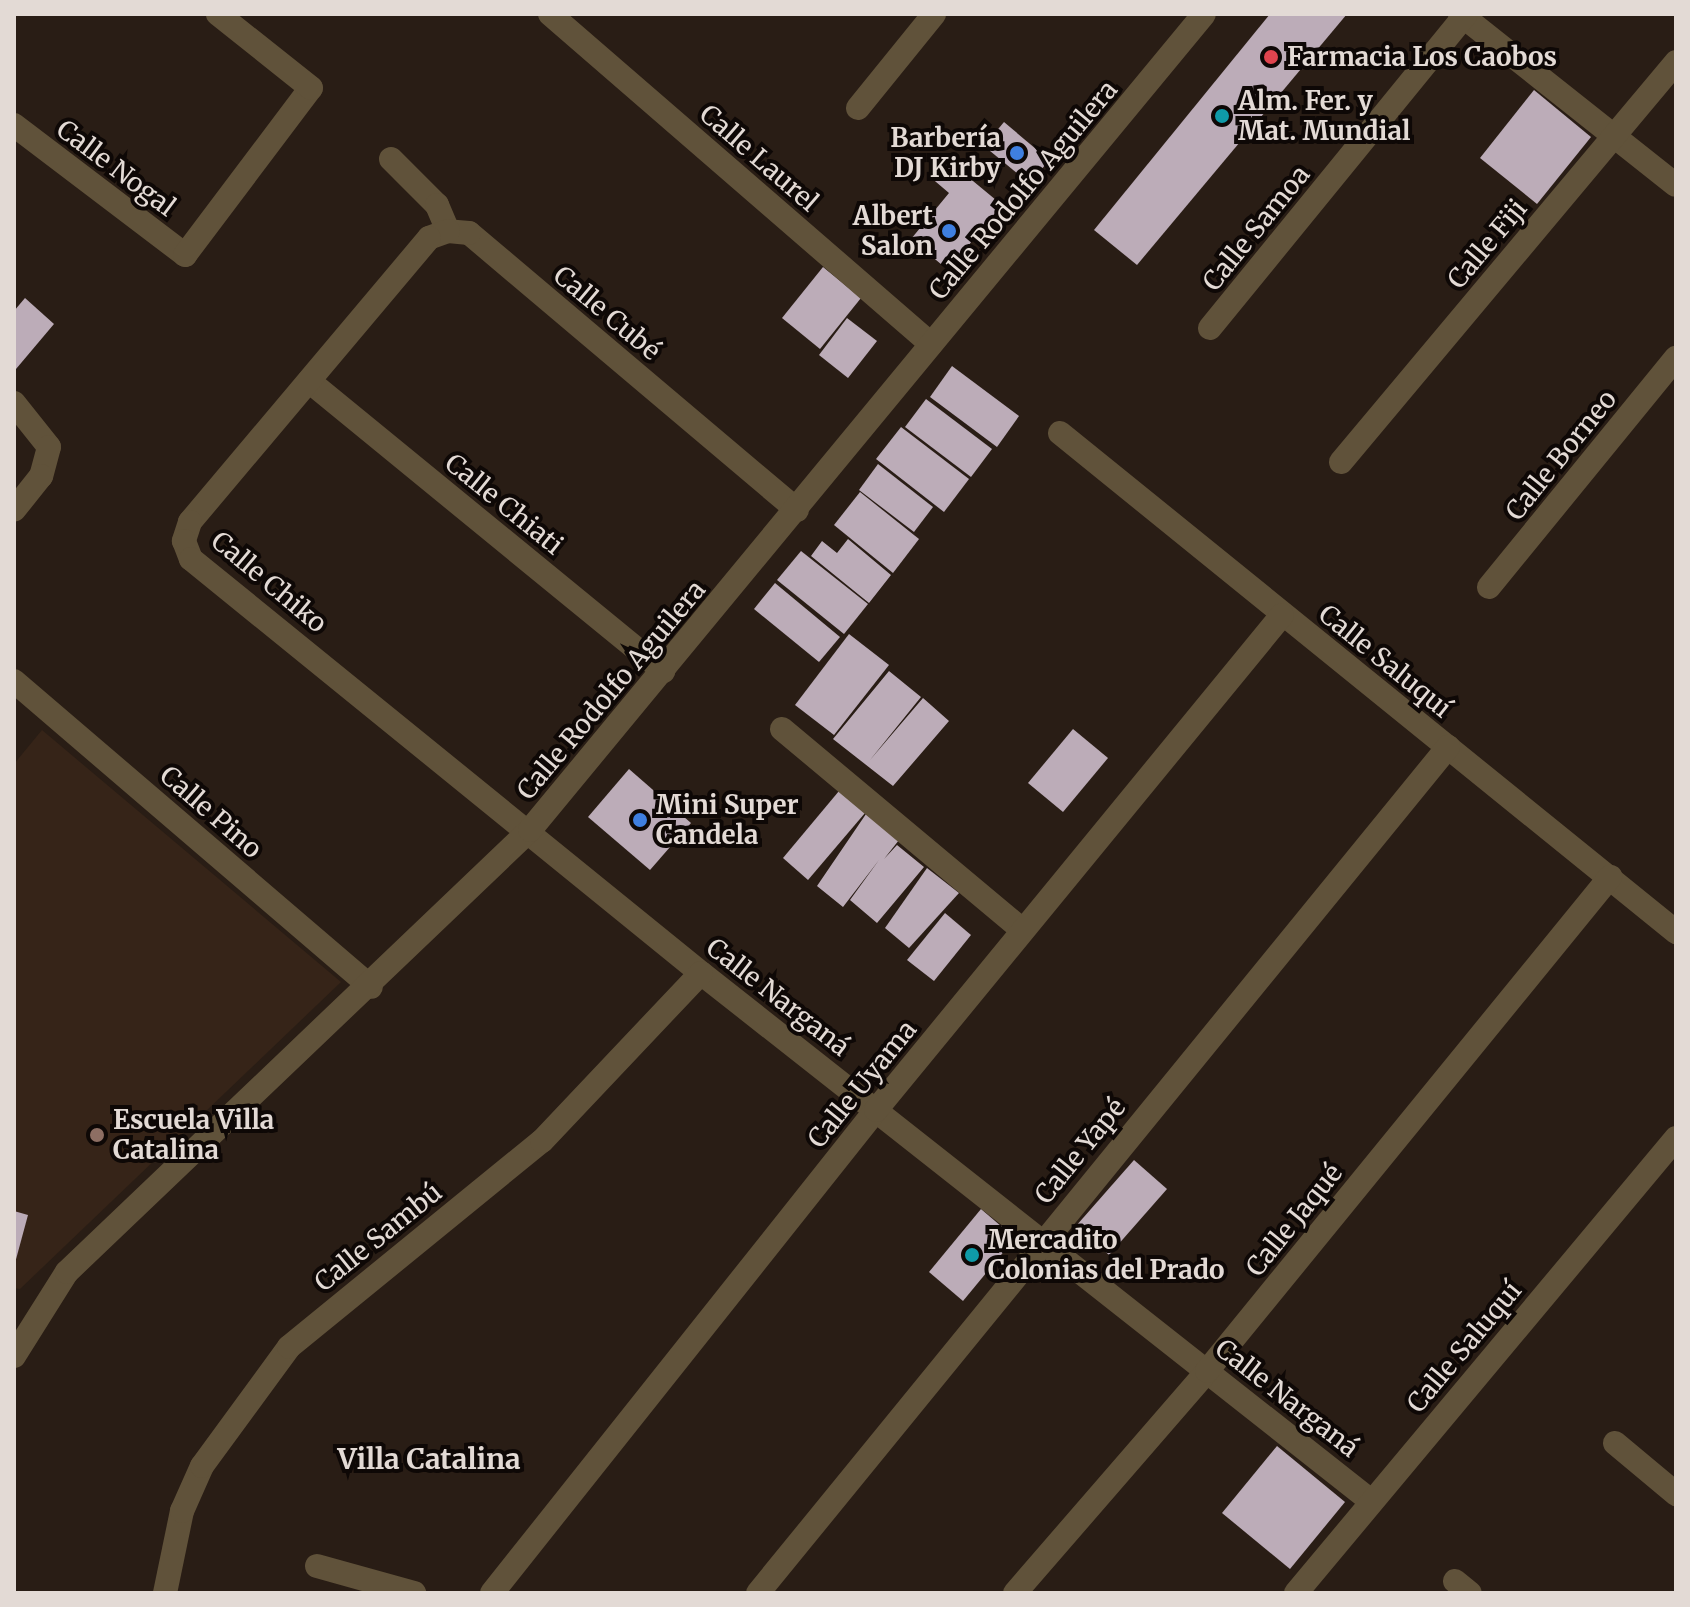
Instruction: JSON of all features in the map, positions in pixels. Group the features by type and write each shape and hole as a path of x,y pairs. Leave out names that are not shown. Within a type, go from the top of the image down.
{"street":[{"name":"Calle Nogal","path":"14,125 185,255 311,88 218,14"},
{"name":"Calle Laurel","path":"550,14 931,344"},
{"path":"858,108 934,14"},
{"name":"Calle Rodolfo Aguilera","path":"14,1356 67,1272 371,987 530,830 1204,14"},
{"path":"1463,15 1613,138 1676,185"},
{"name":"Calle Samoa","path":"1210,328 1463,15"},
{"name":"Calle Fiji","path":"1341,462 1676,62"},
{"path":"391,159 437,205 448,231"},
{"name":"Calle Chiko","path":"448,231 429,238 190,522 184,541 191,559 530,830"},
{"name":"Calle Cubé","path":"448,231 469,233 797,510"},
{"name":"Calle Borneo","path":"1489,587 1676,358"},
{"name":"Calle Chiati","path":"309,381 663,671"},
{"path":"14,403 49,447 41,476 14,510"},
{"name":"Calle Saluquí","path":"1060,433 1676,932"},
{"name":"Calle Uyama","path":"492,1593 876,1110 1282,615"},
{"name":"Calle Pino","path":"14,681 371,987"},
{"path":"782,729 1022,930"},
{"name":"Calle Yapé","path":"758,1593 1448,747"},
{"name":"Calle Narganá","path":"530,830 701,973 1044,1239 1371,1501"},
{"name":"Calle Jaqué","path":"1015,1593 1207,1371 1610,877"},
{"name":"Calle Sambú","path":"165,1593 182,1511 202,1466 289,1347 542,1141 701,973"},
{"name":"Calle Saluquí","path":"1296,1593 1676,1138"},
{"path":"1615,1443 1676,1494"},
{"path":"317,1566 414,1593"}],"shaded area":[{"name":"Escuela Villa Catalina","path":"42,730 341,982 20,1289 14,1288 14,764"}],"building":[{"path":"1270,14 1347,14 1137,265 1094,230"},
{"path":"1534,90 1591,137 1537,204 1480,158"},
{"name":"Barbería DJ Kirby","path":"1004,122 1049,160 1030,184 984,146"},
{"name":"Albert Salon","path":"944,157 1002,205 948,270 911,239 949,193 929,176"},
{"path":"823,267 861,298 820,349 782,318"},
{"path":"25,298 54,324 16,369 14,311"},
{"path":"847,318 877,341 848,378 819,355"},
{"path":"952,366 1019,416 997,447 930,397"},
{"path":"926,399 992,449 971,477 905,427"},
{"path":"901,427 969,479 944,512 876,459"},
{"path":"878,464 933,507 914,532 859,490"},
{"path":"860,492 919,539 893,573 834,525"},
{"path":"848,539 891,575 869,603 811,556 822,541 837,553"},
{"path":"801,551 868,604 844,634 777,580"},
{"path":"775,583 840,637 819,662 754,609"},
{"path":"849,634 889,665 834,735 795,705"},
{"path":"889,671 921,697 870,760 923,698 949,721 893,786 833,739"},
{"path":"1073,729 1108,758 1063,812 1028,783"},
{"name":"Mini Super Candela","path":"629,769 691,823 650,870 588,817"},
{"path":"839,791 865,813 808,880 783,858"},
{"path":"866,814 899,840 884,859 897,845 924,867 877,923 850,900 879,860 843,907 817,886"},
{"path":"927,868 959,893 909,948 885,928"},
{"path":"945,913 971,935 934,981 907,960"},
{"path":"1134,1160 1167,1189 1109,1255 1076,1226"},
{"name":"Mercadito Colonias del Prado","path":"981,1209 1015,1238 963,1301 929,1272"},
{"path":"14,1211 28,1215 15,1263 14,1263"},
{"path":"1277,1446 1345,1502 1290,1569 1222,1513"}],"place":[{"name":"Farmacia Los Caobos","path":"1271,57"},
{"name":"Alm. Fer. y Mat. Mundial","path":"1222,116"},
{"name":"Barbería DJ Kirby","path":"1017,153"},
{"name":"Albert Salon","path":"949,231"},
{"name":"Mini Super Candela","path":"640,820"},
{"name":"Escuela Villa Catalina","path":"97,1135"},
{"name":"Mercadito Colonias del Prado","path":"972,1255"}],"district":[{"name":"Villa Catalina","path":"429,1459"}]}
